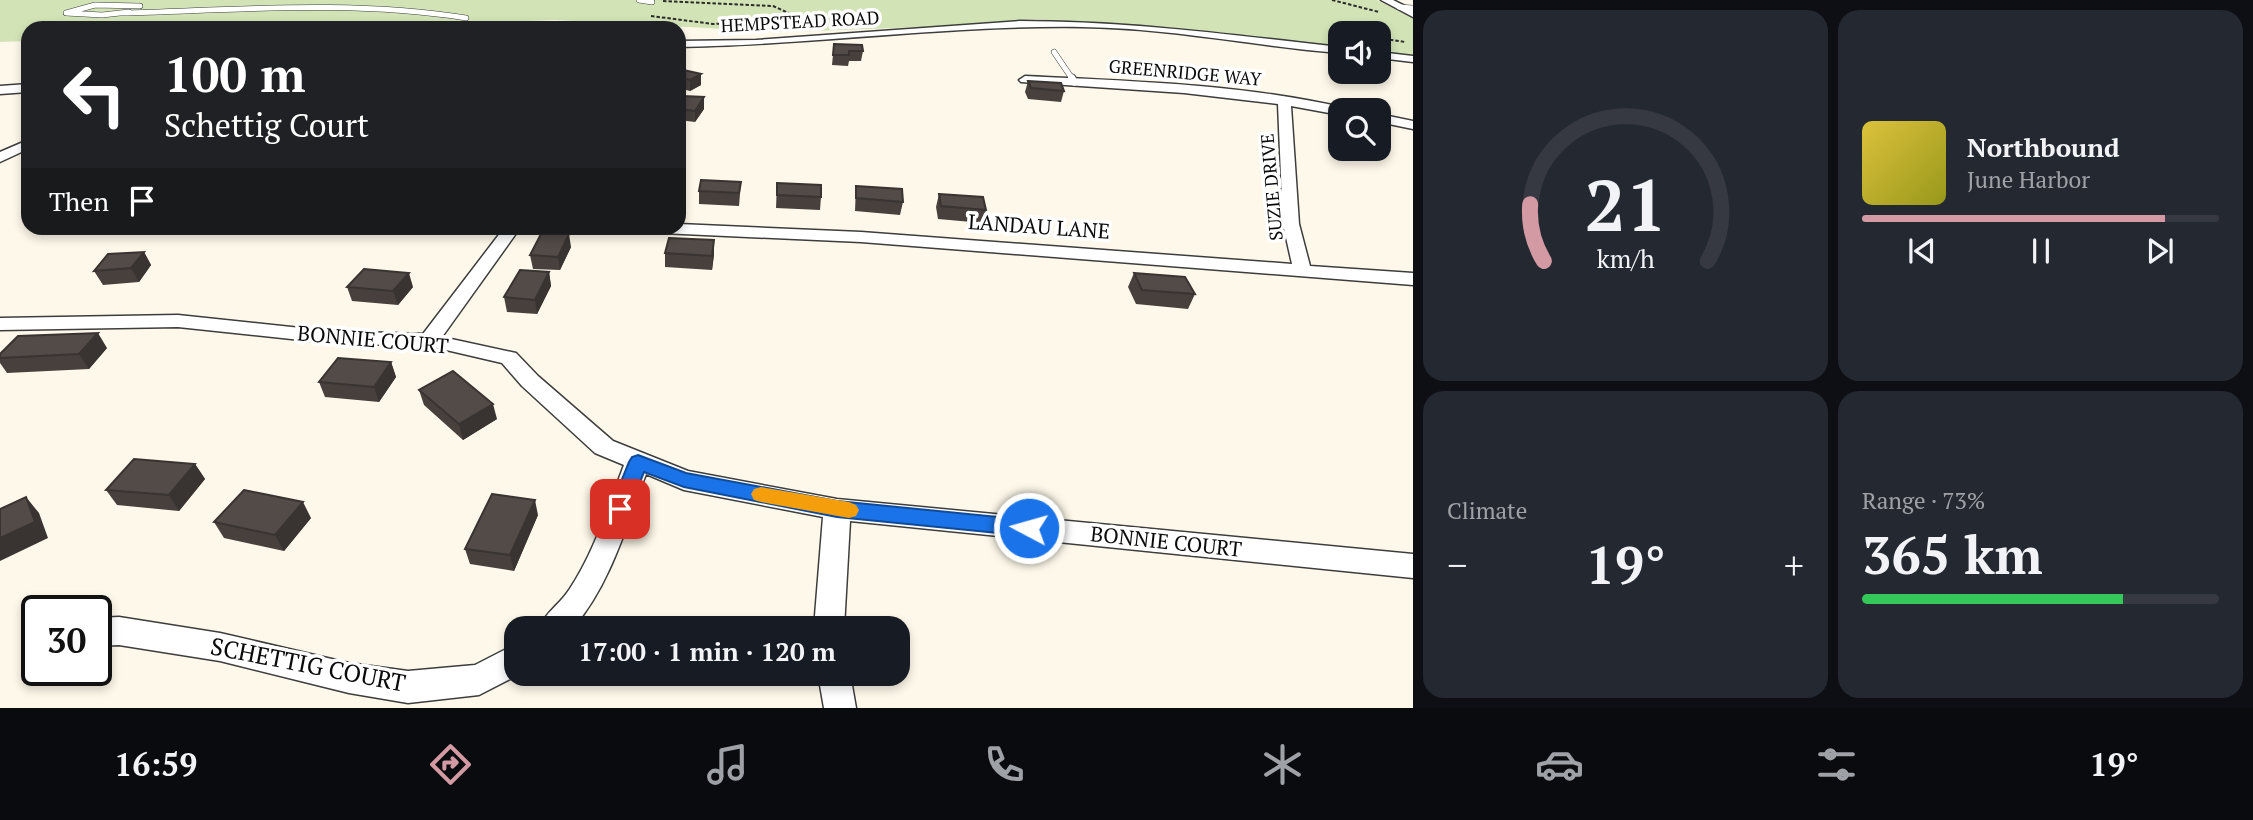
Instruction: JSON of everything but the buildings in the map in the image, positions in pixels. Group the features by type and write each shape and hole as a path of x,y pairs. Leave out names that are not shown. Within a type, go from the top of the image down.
{"street":[{"path":"1392,2 1413,2"},
{"path":"1392,2 1413,14"},
{"name":"HEMPSTEAD ROAD","path":"686,44 756,43 1020,24 1085,24 1185,32 1328,49"},
{"path":"1391,56 1413,59"},
{"name":"GREENRIDGE WAY","path":"1025,80 1175,88 1284,100 1328,109"},
{"path":"0,90 21,88"},
{"name":"SUZIE DRIVE","path":"1284,100 1291,224 1302,270"},
{"path":"1391,120 1413,125"},
{"path":"0,158 21,148"},
{"name":"LANDAU LANE","path":"686,229 861,237 1413,279"},
{"path":"429,340 507,235"},
{"name":"BONNIE COURT","path":"0,324 178,321 329,337 429,340 509,358 530,381 604,447 684,480 837,509 1413,566"},
{"path":"565,616 579,600 602,555 638,462"},
{"path":"831,616 837,509"},
{"name":"SCHETTIG COURT","path":"112,631 220,647 349,678 408,687 479,680 504,666"},
{"path":"836,686 840,708"}],"lane":[{"path":"295,0 163,6 95,5 66,13 81,16 321,7 429,12 466,18"},
{"path":"639,0 652,2"},
{"path":"1392,2 1413,8"},
{"path":"122,13 163,6"},
{"path":"1054,52 1074,82"}],"path":[{"path":"1332,0 1388,16"},
{"path":"648,15 679,21"},
{"path":"686,21 725,24 819,19"},
{"path":"1391,40 1413,43"}],"green space":[{"path":"0,0 1377,0 1413,18 1413,56 1391,53 1391,21 1328,21 1328,46 1037,19 925,27 784,32 686,27 686,21 21,21 21,41 0,42"}],"slow traffic":[{"path":"761,494 849,510"}],"route":[{"path":"620,509 638,462 684,480 837,509 1029,528"}]}
